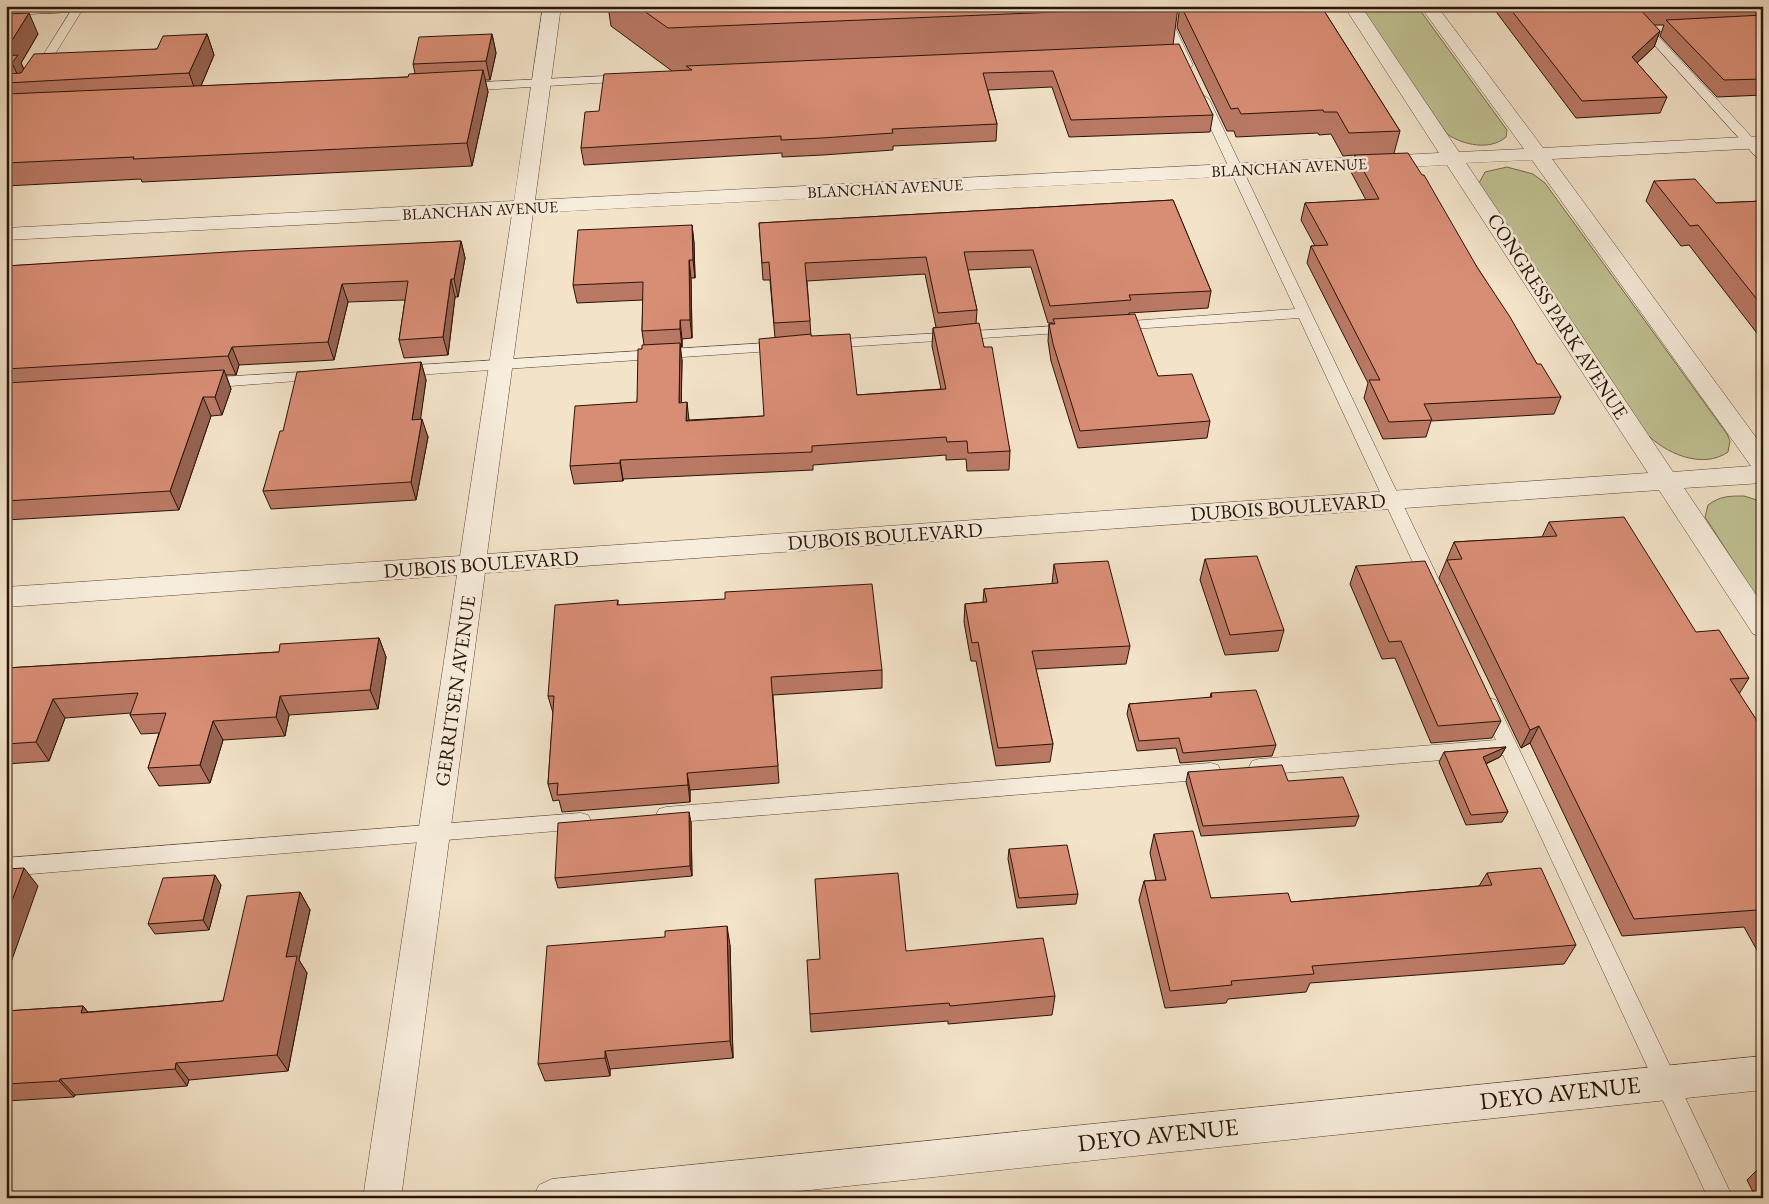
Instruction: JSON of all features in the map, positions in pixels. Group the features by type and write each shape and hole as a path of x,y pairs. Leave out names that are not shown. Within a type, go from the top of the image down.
{"street":[{"path":"6,10 97,6"},
{"name":"GERRITSEN AVENUE","path":"382,1198 474,565 552,6"},
{"name":"CONGRESS PARK AVENUE","path":"1352,6 1455,158 1763,627"},
{"path":"1428,6 1538,154 1763,465"},
{"name":"BLANCHAN AVENUE","path":"6,234 1455,158 1758,147"},
{"name":"DUBOIS BOULEVARD","path":"6,598 1763,474"},
{"name":"DEYO AVENUE","path":"552,1198 1763,1073"}],"lane":[{"path":"1159,6 1177,55 1236,169 1439,599"},
{"path":"1624,6 1758,147"},
{"path":"6,91 27,90 79,7"},
{"path":"1646,31 1666,30"},
{"path":"451,88 635,79"},
{"path":"1104,326 1304,313"},
{"path":"815,345 1084,328"},
{"path":"382,373 795,347"},
{"path":"194,384 332,376"},
{"path":"1480,686 1721,1198"},
{"path":"645,816 1508,747"},
{"path":"6,867 595,820"}],"green space":[{"path":"1360,6 1417,6 1507,130 1506,137 1492,144 1476,145 1453,138 1447,134"},
{"path":"1507,167 1533,174 1545,183 1727,434 1730,441 1728,452 1718,457 1707,459 1684,457 1662,447 1645,432 1479,183 1485,172"},
{"path":"1744,496 1763,502 1763,607 1705,517 1708,505 1712,502 1725,497"}],"building":[{"path":"637,6 1178,6 1178,7 668,28"},
{"path":"1181,6 1321,6 1400,131 1349,133 1337,112 1324,112 1323,110 1241,114 1238,108 1231,109"},
{"path":"1508,6 1637,6 1660,31 1632,57 1667,97 1582,101"},
{"path":"1654,6 1758,6 1657,9"},
{"path":"29,13 6,50 6,14"},
{"path":"1763,15 1763,79 1724,80 1666,20"},
{"path":"207,34 189,73 6,83 6,74 21,73 34,54 157,49 163,36"},
{"path":"492,34 486,61 413,64 419,37"},
{"path":"1179,44 1213,115 1071,120 1053,71 983,73 997,124 892,129 893,133 822,138 781,140 781,136 581,148 585,112 599,111 604,74 692,70 686,66"},
{"path":"18,55 12,63 6,64 6,56"},
{"path":"483,70 467,143 133,159 134,157 6,163 6,94 408,77 409,74"},
{"path":"1408,153 1422,175 1424,175 1477,267 1510,317 1537,364 1541,364 1561,397 1424,404 1432,420 1389,422 1369,380 1380,380 1311,246 1328,245 1305,203 1379,199 1355,155"},
{"path":"1695,179 1716,203 1763,201 1763,307 1698,225 1690,226 1654,181"},
{"path":"1173,200 1211,291 1129,295 1131,300 1050,306 1033,250 964,252 977,310 938,313 926,257 805,263 810,321 774,323 769,262 762,263 759,223"},
{"path":"692,225 693,260 689,260 690,320 680,320 680,329 642,331 643,282 573,285 578,230"},
{"path":"461,241 454,279 451,279 443,337 399,340 408,281 342,284 328,342 232,347 228,356 6,369 6,266 243,251"},
{"path":"1135,314 1158,376 1192,374 1210,421 1080,431 1053,344 1049,324 1055,324 1053,319"},
{"path":"979,323 984,347 992,347 1010,451 968,453 967,441 947,442 946,437 812,446 812,452 620,460 620,463 570,466 575,406 637,402 638,349 642,349 642,345 680,343 679,403 687,402 686,421 764,416 759,339 811,334 811,336 850,334 857,395 946,389 933,328"},
{"path":"421,362 412,420 422,419 411,482 263,491 280,431 283,431 297,372"},
{"path":"224,370 215,397 203,397 170,491 6,501 6,383"},
{"path":"1624,517 1696,632 1719,630 1749,678 1730,679 1763,730 1763,920 1757,910 1634,919 1539,726 1530,730 1447,560 1462,559 1454,542 1557,536 1549,522"},
{"path":"1257,556 1284,630 1230,635 1205,559"},
{"path":"1108,561 1130,646 1032,651 1053,744 998,748 978,642 972,643 965,604 987,602 984,589 1058,583 1054,564"},
{"path":"1425,561 1501,721 1438,726 1401,641 1389,642 1356,566"},
{"path":"872,584 882,670 771,677 778,766 687,773 688,785 557,795 558,783 548,784 554,696 548,696 555,605 618,600 617,605 725,599 725,592"},
{"path":"379,638 370,690 280,696 276,717 213,721 200,765 148,768 166,713 130,715 138,693 53,699 36,742 6,744 6,668 279,652 280,644"},
{"path":"1256,690 1276,745 1183,753 1179,738 1139,741 1129,704 1212,697 1211,693"},
{"path":"1506,747 1483,757 1508,812 1471,815 1444,752"},
{"path":"1282,765 1288,781 1343,777 1359,816 1203,826 1188,772"},
{"path":"689,812 690,866 555,878 558,823"},
{"path":"1193,831 1211,898 1288,893 1291,902 1492,885 1487,873 1541,868 1576,945 1312,966 1314,974 1231,981 1232,985 1170,991 1144,881 1166,880 1154,834"},
{"path":"1067,845 1078,894 1019,898 1009,849"},
{"path":"24,868 6,917 6,869"},
{"path":"898,873 906,951 1043,938 1055,996 950,1006 949,1003 810,1014 807,960 820,959 815,879"},
{"path":"215,875 203,920 148,924 163,878"},
{"path":"300,892 286,957 297,956 277,1055 176,1063 175,1069 60,1079 59,1081 6,1084 6,1011 83,1006 81,1013 223,1001 247,896"},
{"path":"727,926 730,1041 605,1051 605,1058 538,1064 547,946 665,937 665,931"},
{"path":"1756,1171 1763,1171 1763,1185"}]}
